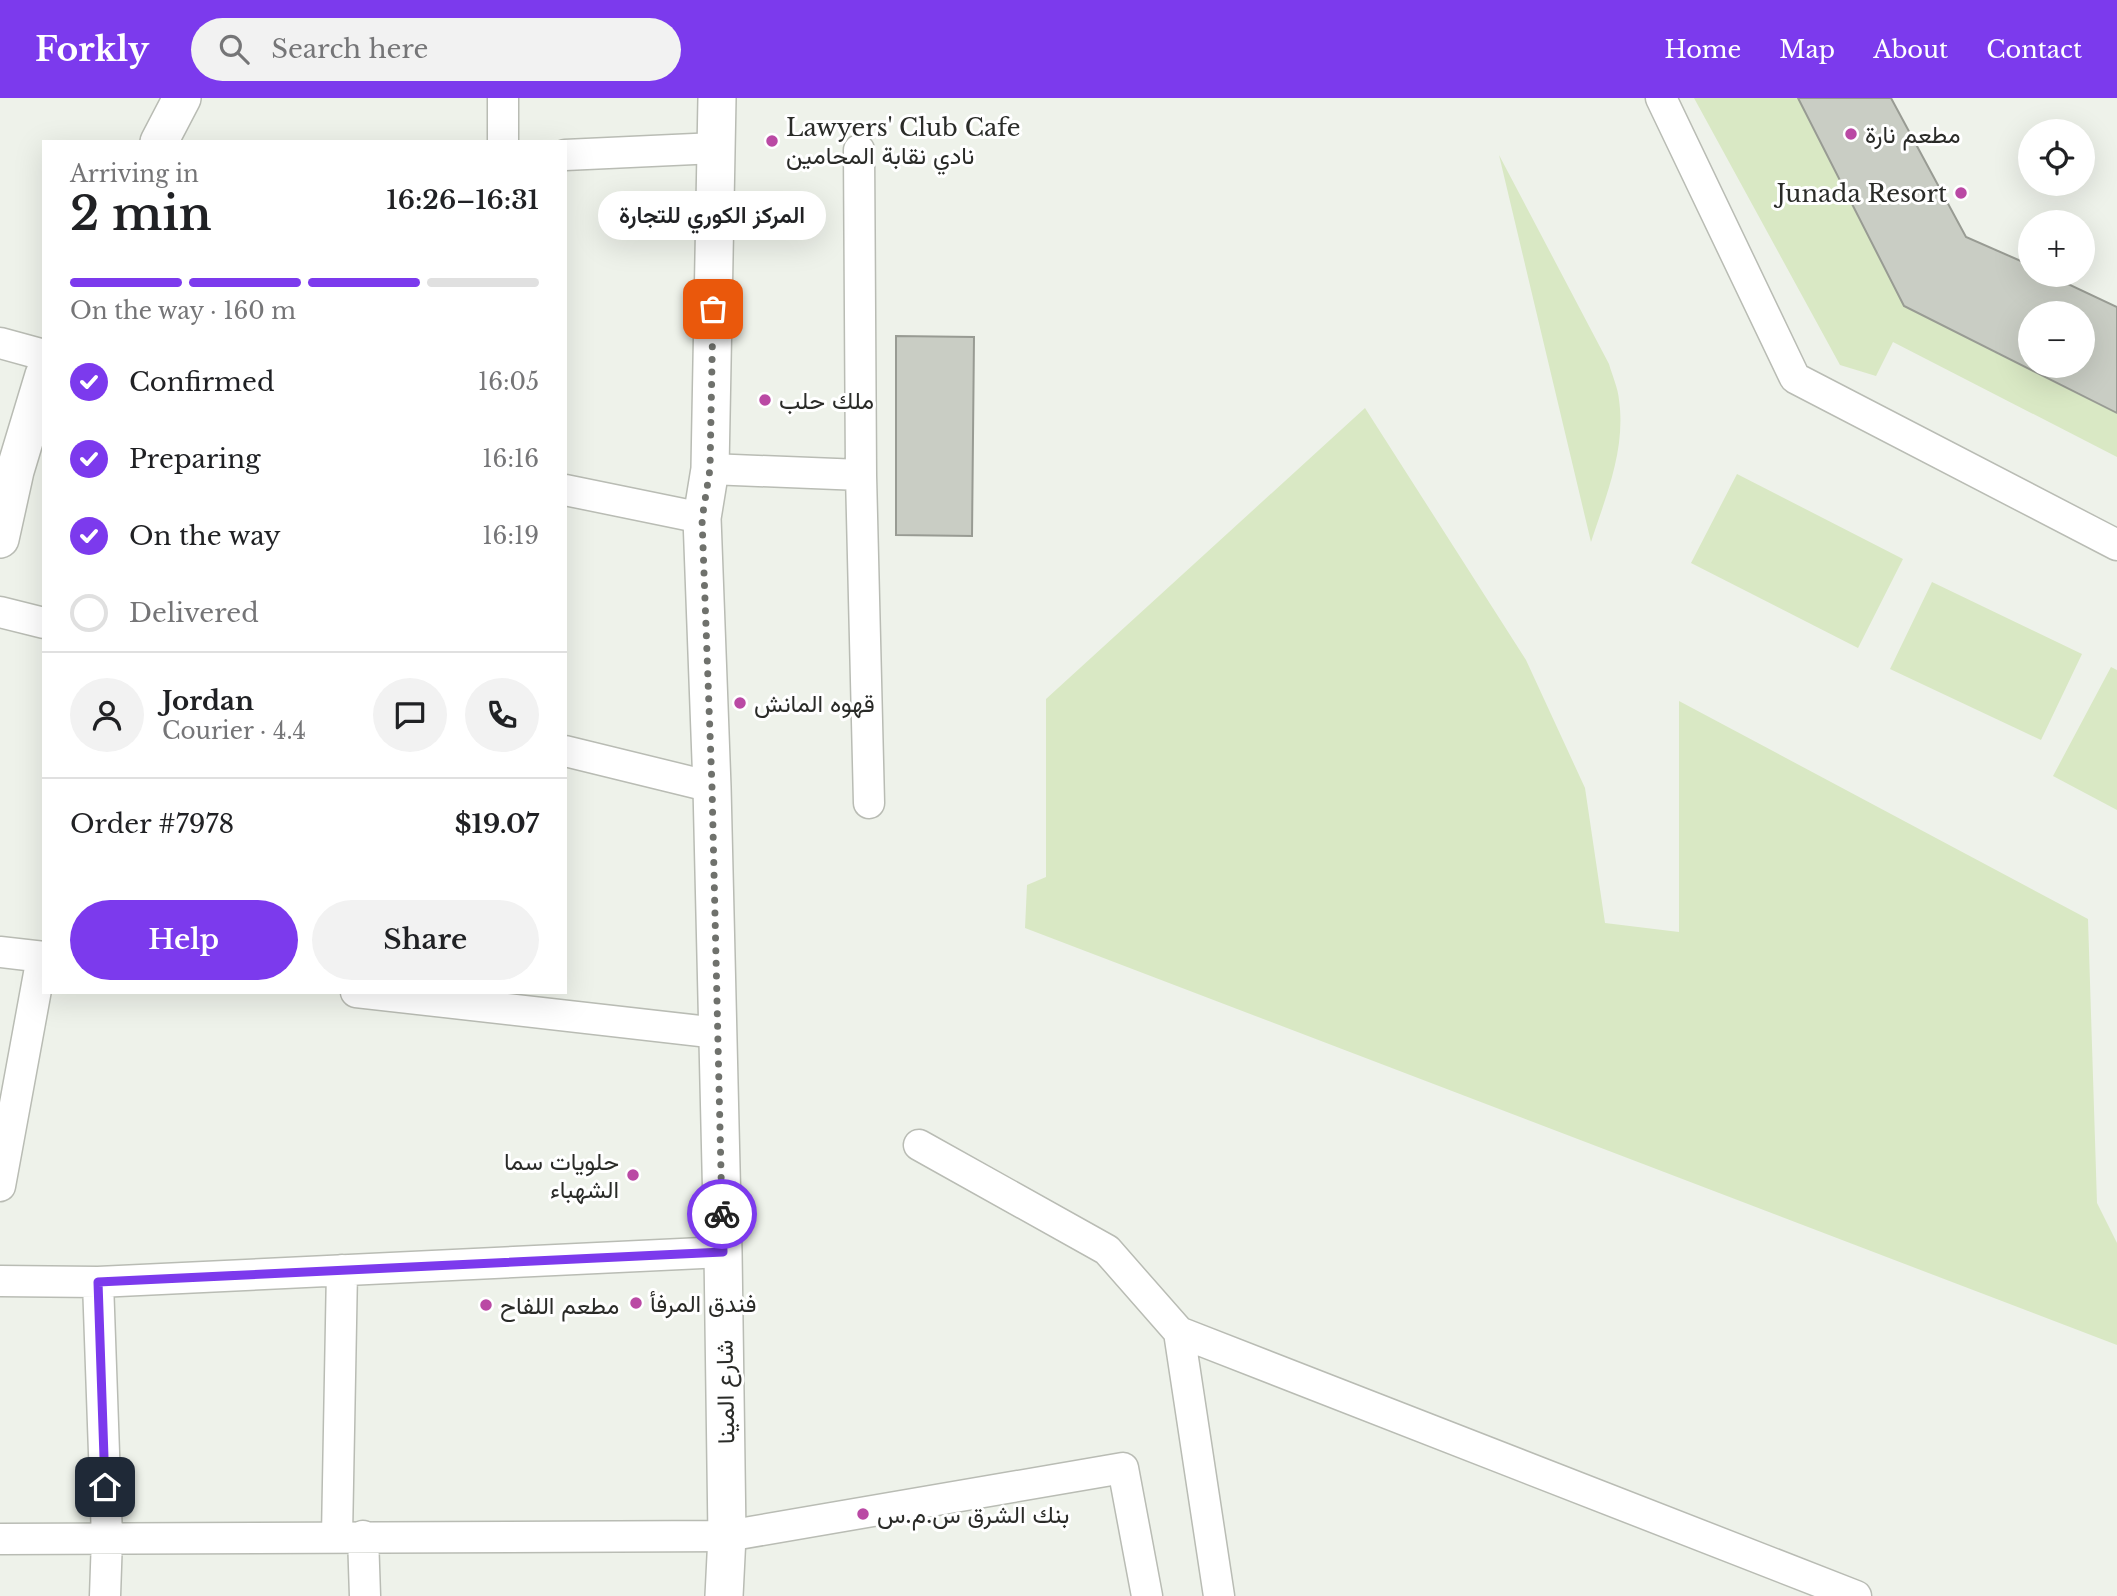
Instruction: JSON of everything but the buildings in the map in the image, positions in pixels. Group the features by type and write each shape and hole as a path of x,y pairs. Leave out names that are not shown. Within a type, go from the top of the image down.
{"street":[{"path":"160,140 182,98"},
{"path":"503,98 503,140"},
{"name":"شارع المينا","path":"716,98 710,469 702,519 712,787 723,1252 727,1535 724,1596"},
{"path":"1661,98 1795,378 2117,545"},
{"path":"567,155 716,148"},
{"path":"859,150 861,475 869,803"},
{"path":"0,343 42,354"},
{"path":"0,539 15,471 42,382"},
{"path":"710,469 861,475"},
{"path":"567,490 702,519"},
{"path":"0,612 42,622"},
{"path":"567,751 712,787"},
{"path":"0,952 42,957"},
{"path":"0,1186 42,962"},
{"path":"374,994 718,1033"},
{"path":"919,1145 1107,1250 1179,1332 1856,1596"},
{"path":"0,1281 98,1282 723,1252"},
{"path":"342,1270 350,1536 365,1596"},
{"path":"98,1282 107,1538 105,1596"},
{"path":"1179,1332 1219,1596"},
{"path":"0,1539 727,1535 1124,1468 1147,1596"}],"green space":[{"path":"1694,98 1798,98 1904,306 2018,363 2018,378 2047,378 2117,413 2117,457 1893,342 1876,376 1840,365"},
{"path":"1499,155 1609,364 1617,391 1620,436 1617,454 1591,542"},
{"path":"1365,408 1526,660 1585,788 1605,923 1679,932 1679,701 2088,919 2097,1203 2117,1243 2117,1345 1025,928 1027,885 1046,877 1046,699"},
{"path":"1737,474 1903,559 1858,648 1691,563"},
{"path":"1932,582 2082,654 2041,740 1890,669"},
{"path":"2111,667 2117,670 2117,810 2053,776"}],"way so far":[{"path":"713,309 710,469 702,519 712,787 722,1214"}],"place":[{"name":"مطعم نارة","path":"1851,134"},
{"name":"Lawyers' Club Cafe نادي نقابة المحامين","path":"772,141"},
{"name":"Junada Resort","path":"1961,193"},
{"name":"المركز الكوري للتجارة","path":"713,309"},
{"name":"ملك حلب","path":"765,400"},
{"name":"قهوه المانش","path":"740,703"},
{"name":"حلويات سما الشهباء","path":"633,1175"},
{"name":"فندق المرفأ","path":"636,1303"},
{"name":"مطعم اللفاح","path":"486,1305"},
{"name":"بنك الشرق س.م.س","path":"863,1514"}],"route":[{"path":"105,1487 98,1282 723,1252 722,1214"}]}
